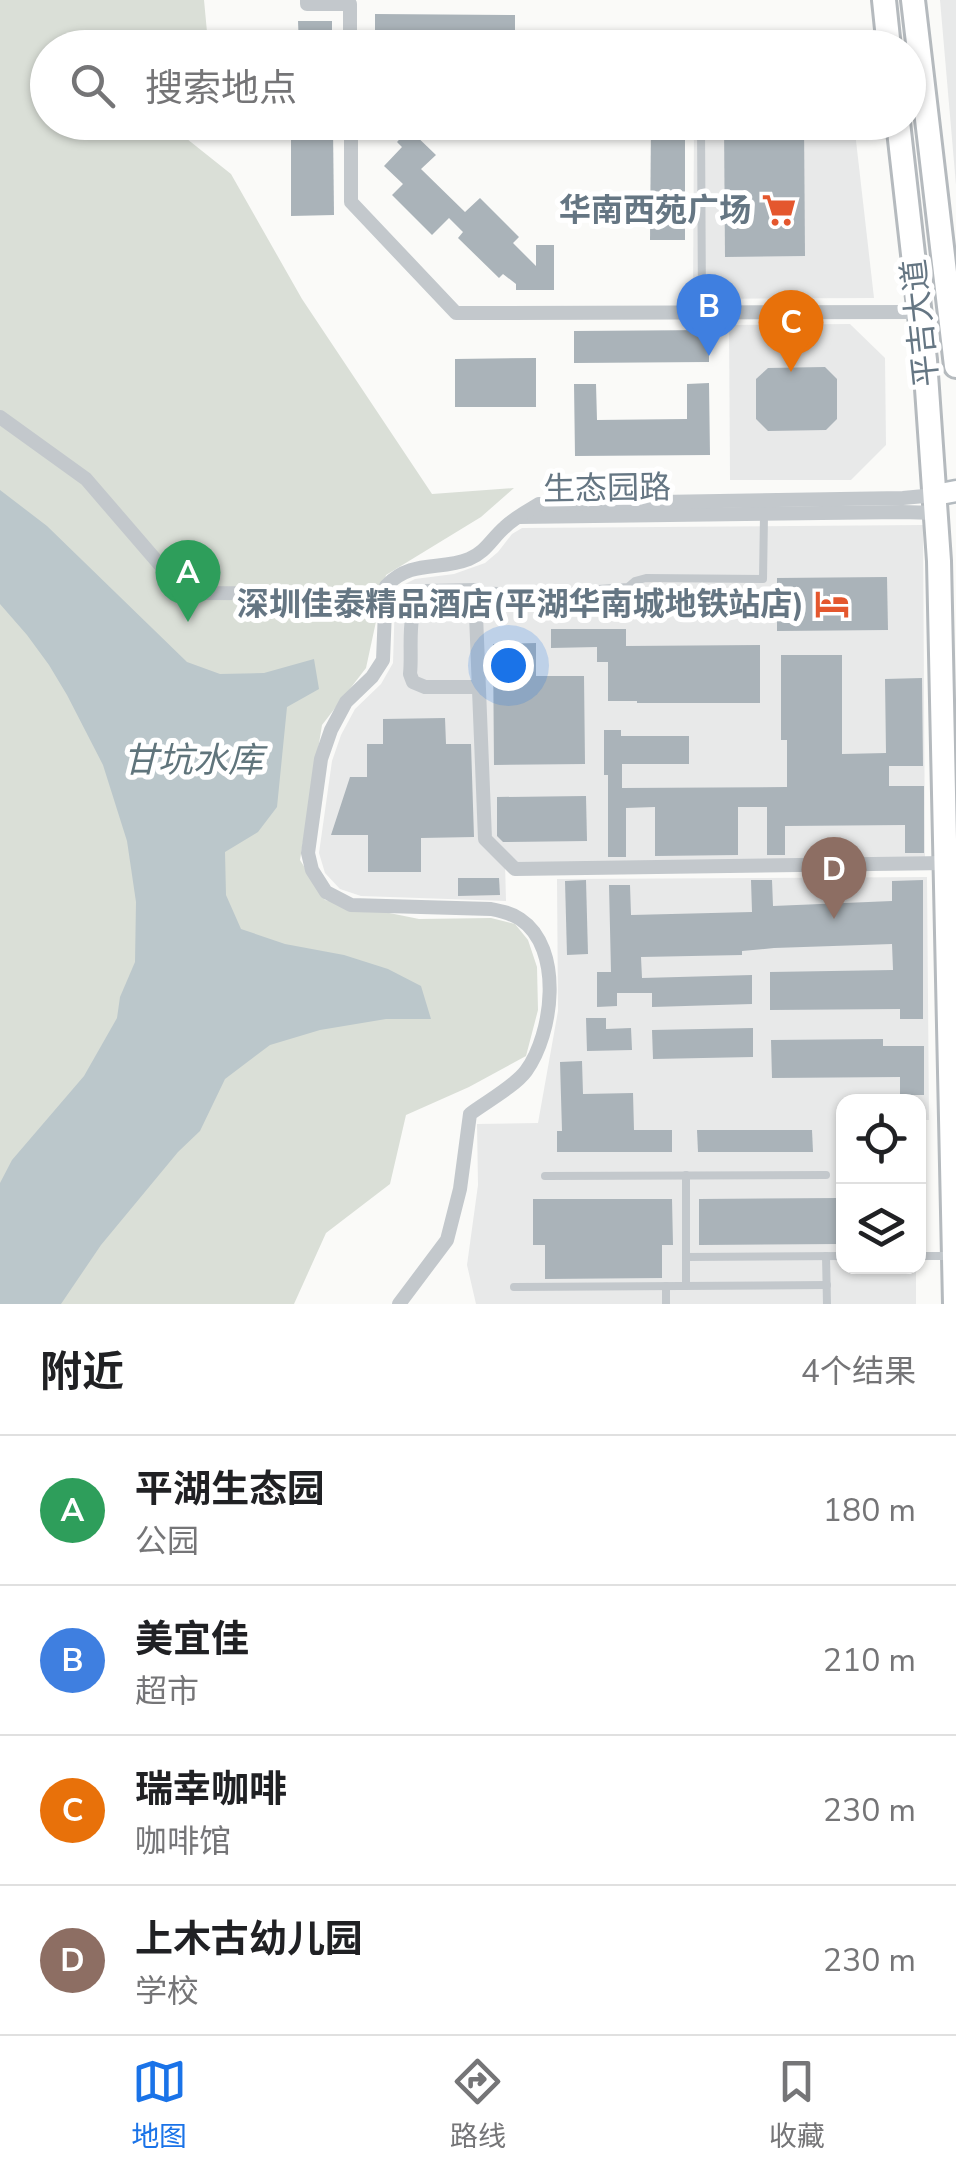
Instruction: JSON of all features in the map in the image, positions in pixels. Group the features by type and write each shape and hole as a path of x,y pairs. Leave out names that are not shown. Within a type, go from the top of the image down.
{"main road":[{"path":"884,0 887,30"},
{"name":"平吉大道","path":"913,0 917,30"},
{"name":"平吉大道","path":"926,111 956,366"},
{"name":"平吉大道","path":"900,140 946,504 946,863 955,1304"}],"street":[{"path":"307,0 307,4 350,4 350,30"},
{"path":"350,140 351,202 456,313 920,312"},
{"path":"0,417 86,478 167,573 203,593 384,597"},
{"name":"生态园路","path":"518,517 539,504 902,498 946,504"},
{"name":"生态园路","path":"518,517 902,512 946,504"},
{"path":"399,1304 447,1240 460,1189 470,1114 524,1074 537,1052 546,1028 549,978 539,939 530,927 505,912 351,906 326,892 312,870 308,852 321,759 346,702 372,677 382,660 386,586 412,569 452,564 479,554 518,517"},
{"path":"478,687 425,687 413,682 410,674 414,606 426,591 475,590 485,838 515,869 946,863"}],"lane":[{"path":"701,140 702,312"},
{"path":"475,590 540,593 628,588 646,578 763,579 764,514"},
{"path":"686,1175 686,1286"},
{"path":"545,1176 826,1175"},
{"path":"826,1256 827,1304"},
{"path":"686,1257 836,1256"},
{"path":"926,1256 954,1256"},
{"path":"514,1286 827,1286"},
{"path":"666,1286 666,1304"}],"shaded area":[{"path":"0,0 204,0 207,30 30,30 30,140 188,140 231,174 302,299 432,494 514,488 481,517 386,575 366,668 322,725 300,860 325,900 419,919 491,918 515,924 528,940 537,967 538,1010 526,1056 406,1115 390,1184 326,1233 294,1304 0,1304"},
{"path":"940,0 956,0 956,185"},
{"name":"华南西苑广场","path":"694,140 856,140 874,298 693,299"},
{"path":"850,324 885,358 886,445 851,480 730,480 729,325"},
{"path":"923,525 925,860 505,863 506,901 361,896 340,889 325,873 319,853 332,761 355,709 381,684 393,663 395,598 401,586 415,579 454,574 485,563 522,528"},
{"path":"927,877 929,1120 926,1094 836,1094 836,1274 916,1274 916,1304 476,1304 467,1265 478,1185 477,1124 538,1123 558,1011 557,879"}],"water":[{"name":"甘坑水库","path":"0,490 47,526 187,662 220,674 264,673 314,659 319,689 287,707 277,807 258,832 225,852 226,895 241,929 285,944 344,955 388,969 421,986 431,1019 386,1019 320,1030 270,1045 225,1079 200,1131 101,1245 61,1304 0,1304 0,1183 12,1160 84,1076 117,1018 120,997 135,962 136,902 127,841 103,765 49,665 0,604"}],"building":[{"path":"375,14 515,15 515,30 375,30"},
{"path":"298,21 332,21 332,30 298,30"},
{"path":"291,140 333,140 334,215 291,216"},
{"path":"420,140 436,155 421,169 465,212 480,198 519,237 513,243 536,266 536,245 554,245 554,290 516,290 516,284 503,274 499,278 458,238 463,232 449,218 432,235 392,195 403,184 384,166 402,147 397,142"},
{"path":"651,140 685,140 685,240 650,240"},
{"path":"724,140 804,140 805,256 725,257"},
{"path":"709,330 709,362 574,363 574,331"},
{"path":"536,358 536,407 455,407 455,359"},
{"path":"825,367 837,379 837,419 826,430 768,431 756,419 756,379 768,368"},
{"path":"709,383 710,455 575,456 574,384 596,384 597,420 687,419 687,384"},
{"path":"887,577 888,630 777,631 777,578"},
{"path":"551,629 626,629 626,646 760,645 760,703 608,701 608,662 597,662 597,647 551,648"},
{"path":"536,643 536,676 584,676 585,764 494,765 493,644"},
{"path":"781,655 842,655 842,754 886,753 885,679 922,678 923,766 889,766 889,786 924,786 924,853 905,853 905,825 785,826 785,855 767,855 767,807 738,807 738,855 655,856 655,807 626,808 626,857 608,857 604,730 621,730 621,736 689,736 689,764 622,764 622,788 787,787 787,740 781,740"},
{"path":"445,718 446,744 471,744 474,837 421,838 421,872 368,872 368,835 331,835 350,777 367,777 367,744 383,744 383,719"},
{"path":"586,796 587,841 503,842 497,836 497,797"},
{"path":"458,878 499,878 500,895 458,896"},
{"path":"586,880 588,954 567,955 565,881"},
{"path":"751,880 772,880 773,906 892,901 892,881 923,880 923,1019 900,1019 900,1009 770,1010 770,972 893,970 892,944 774,948 742,951 742,955 641,957 642,978 752,975 752,1004 652,1007 652,993 617,993 617,1006 597,1007 597,972 611,972 609,885 630,885 631,915 752,912"},
{"path":"586,1018 606,1018 606,1029 631,1028 632,1050 587,1051"},
{"path":"753,1028 753,1057 653,1059 652,1030"},
{"path":"883,1039 883,1046 924,1046 924,1094 900,1094 900,1077 772,1078 771,1040"},
{"path":"582,1061 583,1094 633,1093 634,1130 672,1130 672,1152 557,1152 557,1131 562,1131 560,1062"},
{"path":"697,1130 812,1130 813,1152 698,1152"},
{"path":"836,1198 836,1244 699,1245 699,1199"},
{"path":"533,1199 672,1199 673,1245 662,1245 662,1278 545,1279 545,1245 533,1245"}],"place":[{"name":"华南西苑广场","path":"779,210"},
{"name":"美宜佳","path":"709,356"},
{"name":"瑞幸咖啡","path":"791,372"},
{"name":"深圳佳泰精品酒店(平湖华南城地铁站店)","path":"832,604"},
{"name":"平湖生态园","path":"188,622"},
{"name":"上木古幼儿园","path":"834,919"}]}
